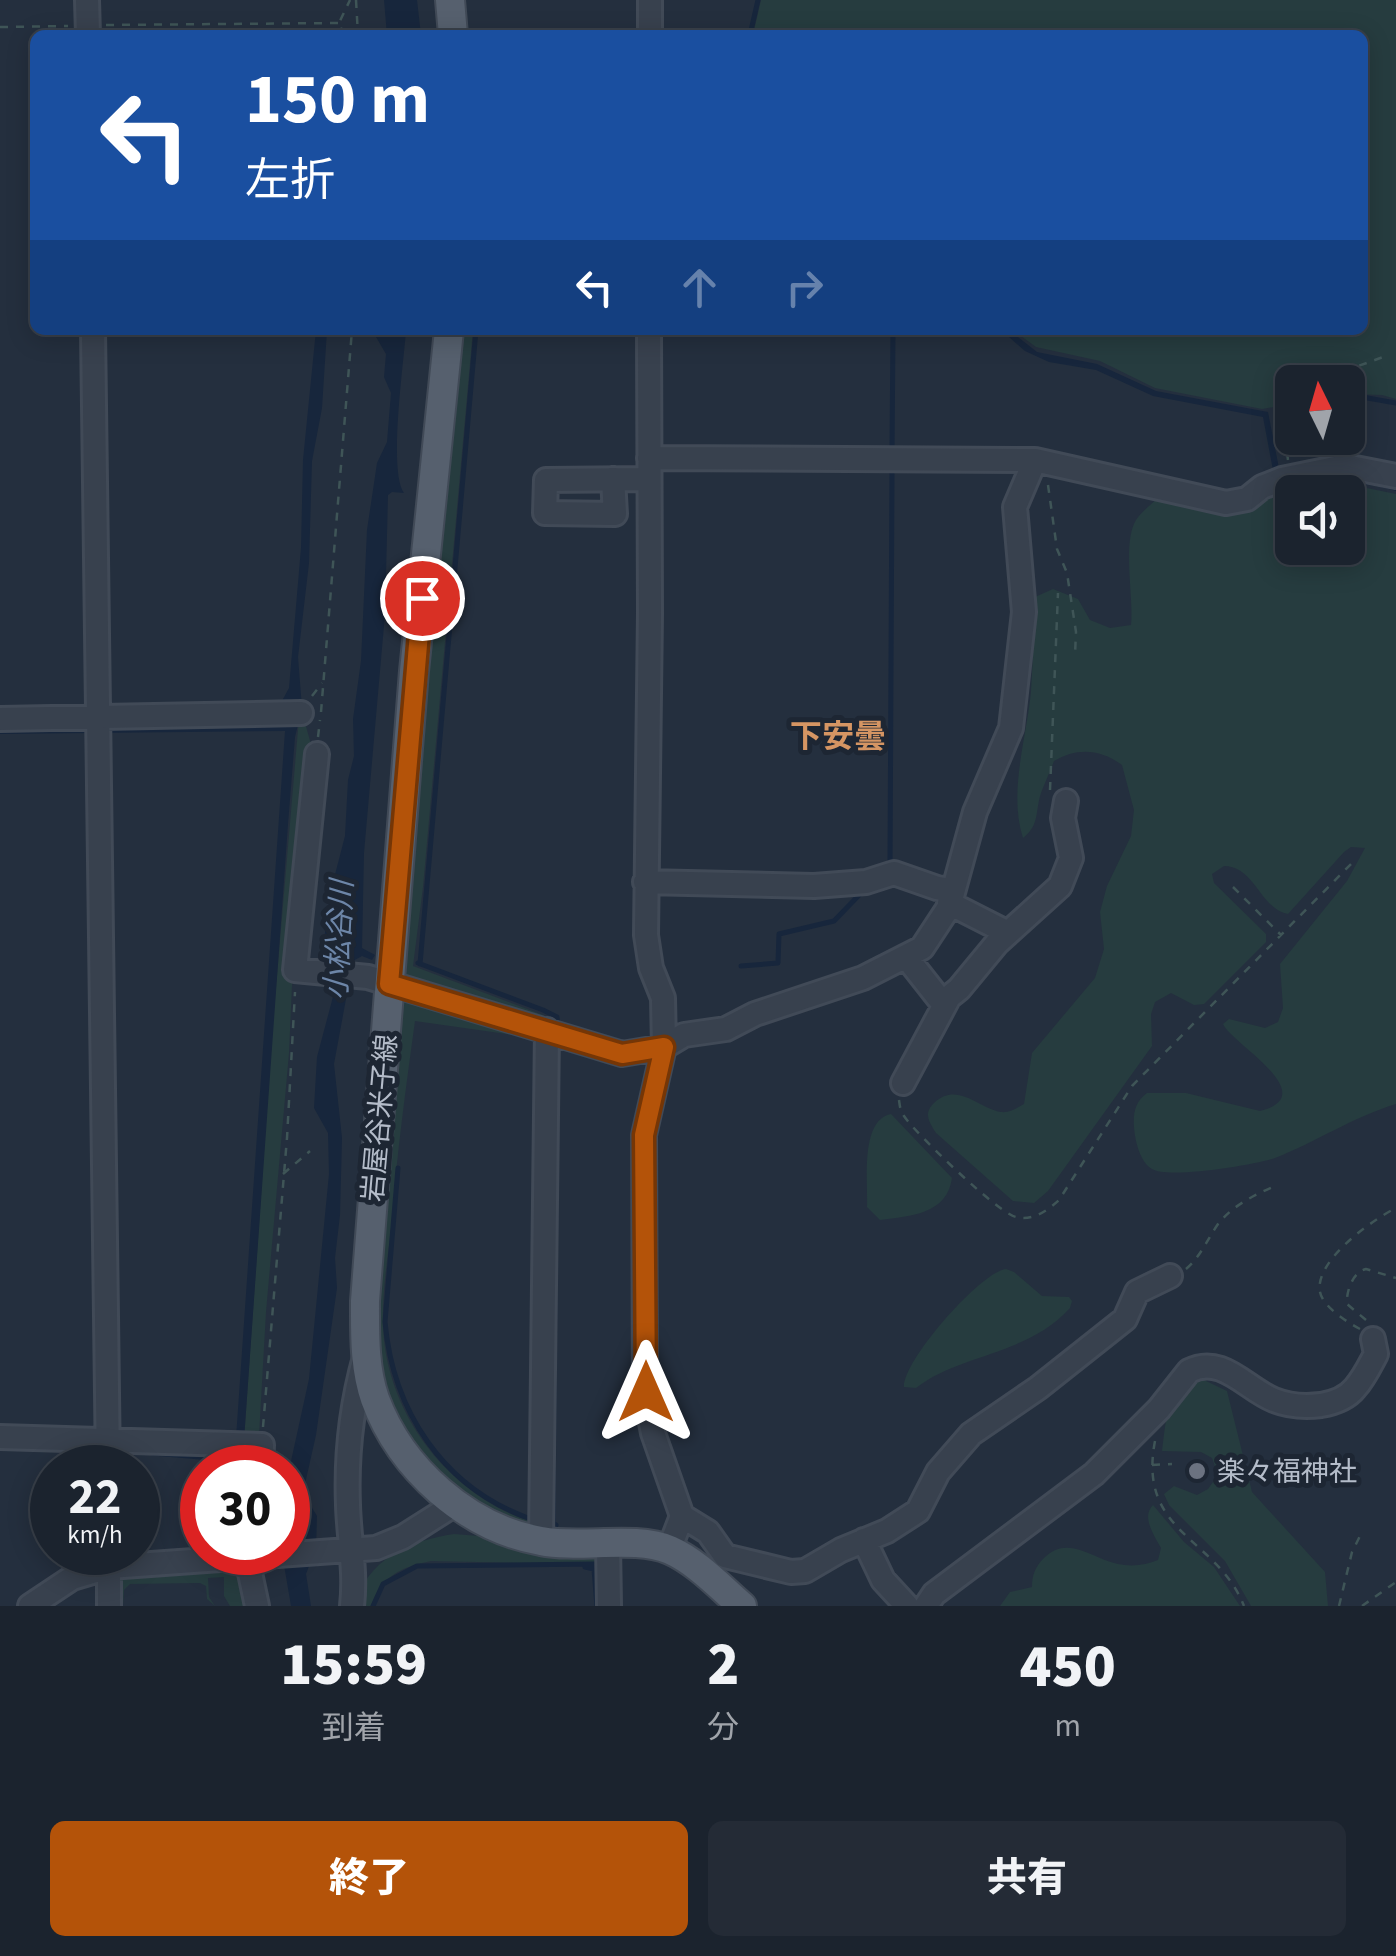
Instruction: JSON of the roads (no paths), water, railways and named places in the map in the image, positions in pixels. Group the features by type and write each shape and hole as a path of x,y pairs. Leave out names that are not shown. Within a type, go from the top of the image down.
{"main road":[{"path":"450,0 453,30"},
{"name":"岩屋谷米子線","path":"448,335 378,981 365,1301 366,1354 374,1396 386,1423 427,1479 472,1516 541,1542 669,1550 742,1606"}],"street":[{"path":"87,0 88,30"},
{"path":"650,0 650,30"},
{"path":"92,335 108,1445"},
{"path":"649,335 646,935 651,968 663,998 664,1047 644,1135 646,1392 653,1432 682,1516 708,1532 725,1556 791,1572 804,1570 918,1511 938,1472 971,1434 1038,1388 1125,1319 1137,1292 1173,1276"},
{"path":"317,754 302,972 378,981 622,1054 664,1047 684,1034 726,1029 755,1014 862,978 922,948 950,896 975,812 1011,728 1024,612 1015,507 1034,462"},
{"path":"614,479 648,469 1034,462 1216,502 1239,502 1281,479 1353,465 1396,476"},
{"path":"0,719 301,713"},
{"path":"1058,796 1071,858 1060,886"},
{"path":"903,1084 944,1004 1008,932 1066,884 1077,861"},
{"path":"645,882 814,886 866,882 894,873 950,896 1008,932"},
{"path":"907,958 944,1004"},
{"path":"541,1542 555,1033"},
{"path":"926,1606 934,1594 1094,1474 1189,1371 1204,1366 1235,1374 1278,1402 1328,1404 1348,1395 1360,1383 1376,1354 1373,1339"},
{"path":"352,1606 356,1571 346,1552 348,1502 354,1397 366,1354"},
{"path":"0,1437 186,1445"},
{"path":"310,1554 376,1548 404,1537 455,1504"},
{"path":"669,1550 682,1516"},
{"path":"864,1540 883,1580 907,1606"},
{"path":"608,1544 609,1606"},
{"path":"30,1606 78,1575"},
{"path":"108,1575 109,1606"},
{"path":"255,1575 257,1606"}],"water":[{"path":"384,0 417,0 420,30 387,30"},
{"path":"316,335 327,335 322,408 312,461 309,563 298,657 302,708 295,737 288,824 244,1445 236,1445 285,731 0,734 0,728 277,710 289,688 301,548 303,460"},
{"name":"小松谷川","path":"377,335 406,335 397,440 399,481 404,493 388,495 385,614 364,853 362,948 375,955 372,960 362,956 353,961 334,1064 342,1138 337,1288 310,1462 310,1445 295,1445 309,1379 329,1174 328,1133 314,1108 317,1057 334,993 324,940 331,890 345,836 348,780 354,756 353,719 361,661 367,530 377,463 387,442 391,393 384,377 386,354"},
{"path":"1007,335 1015,335 1037,352 1097,364 1156,391 1268,412 1280,475 1275,475 1275,481 1263,417 1153,396 1096,370 1049,362 1025,351"},
{"path":"1365,482 1396,486 1396,491 1381,487"},
{"path":"310,1505 317,1516 316,1548 310,1564"},
{"path":"286,1575 306,1575 311,1606 291,1606"}],"waterway":[{"path":"751,30 758,0"},
{"path":"420,964 476,335"},
{"path":"892,451 893,335"},
{"path":"1365,398 1396,403"},
{"path":"890,866 892,470"},
{"path":"741,966 778,963 779,934 834,921 863,891"},
{"path":"418,963 543,1010 557,1017 558,1028"},
{"path":"556,1159 556,1525"},
{"path":"398,1168 385,1322 399,1386 411,1415 448,1466 471,1487 528,1518"},
{"path":"160,1454 180,1455"},
{"path":"373,1606 383,1584 417,1566 595,1564 598,1568"},
{"path":"585,1567 594,1569 597,1606"}],"place":[{"name":"楽々福神社","path":"1197,1471"}],"district":[{"name":"下安曇","path":"838,736"}]}
